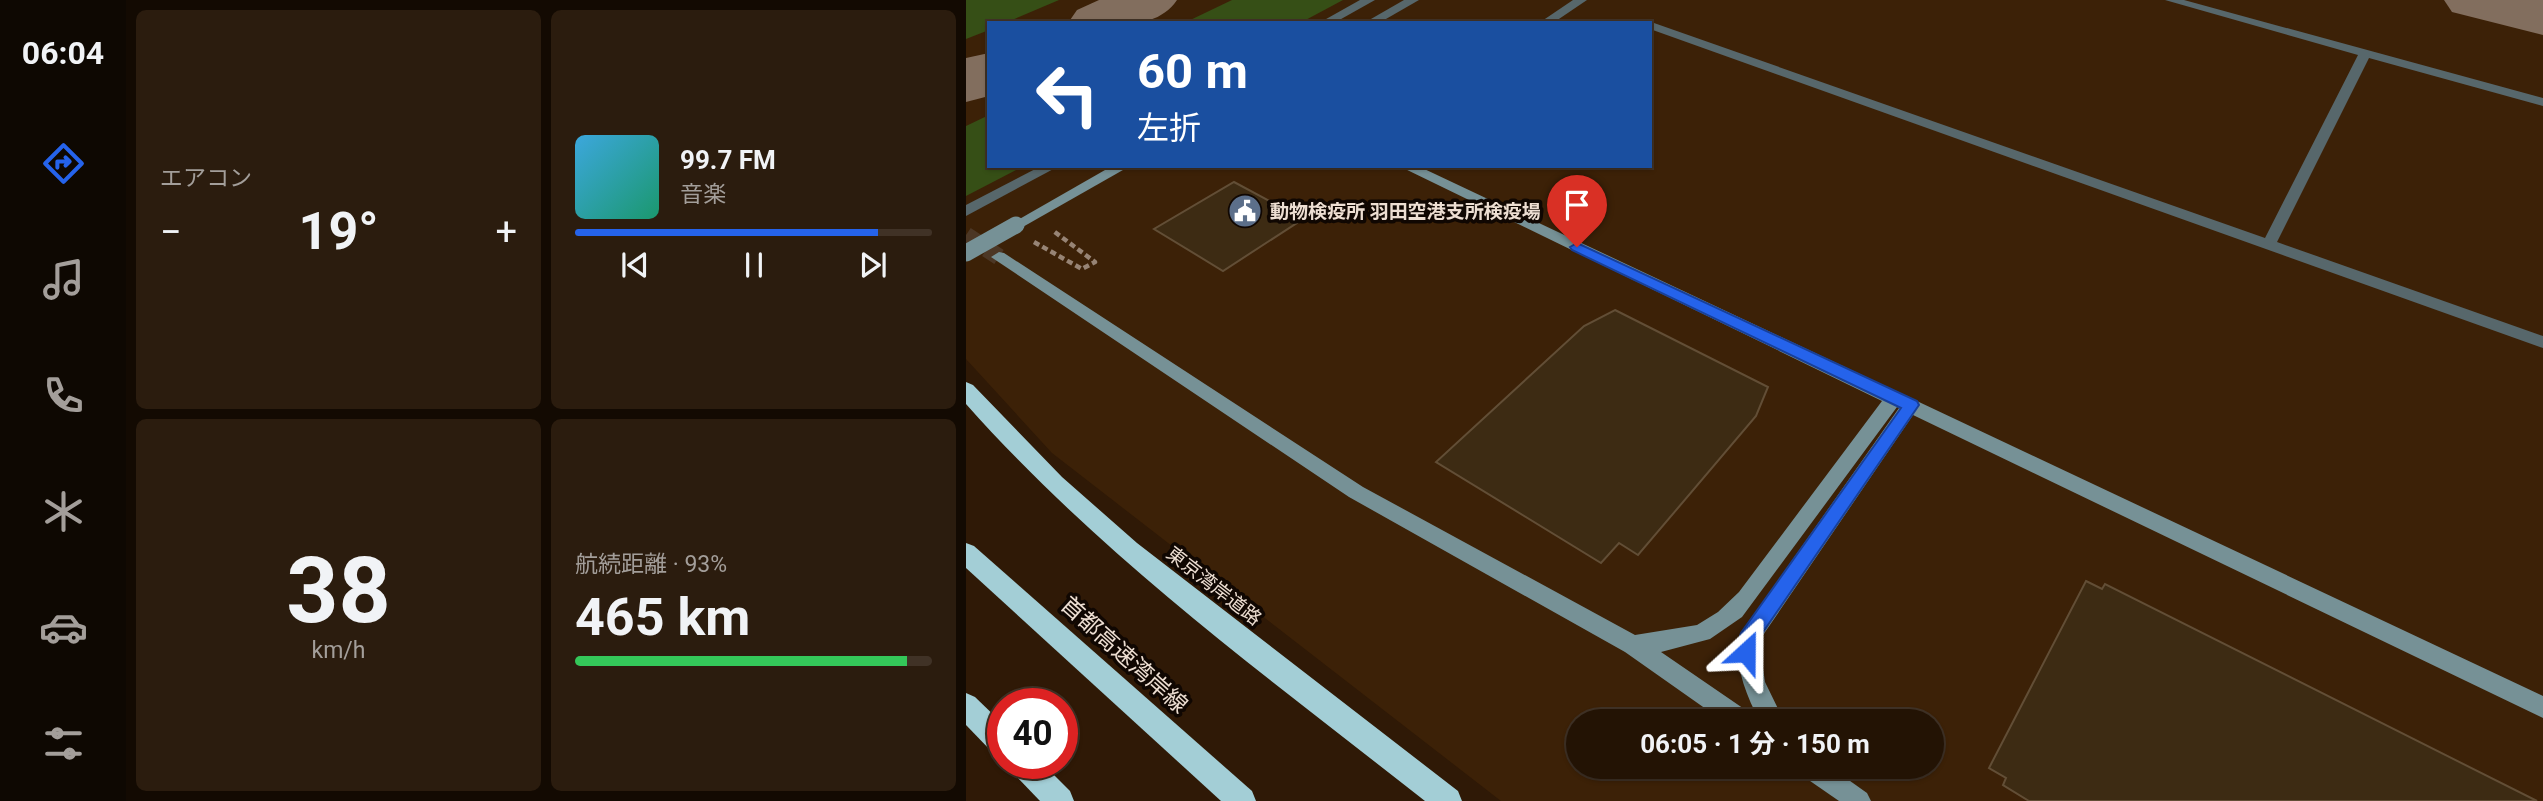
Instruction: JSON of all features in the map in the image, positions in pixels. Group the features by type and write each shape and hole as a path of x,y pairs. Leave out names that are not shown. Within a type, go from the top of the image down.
{"highway":[{"name":"東京湾岸道路","path":"966,390 1018,448 1084,511 1163,577 1448,801"},
{"name":"首都高速湾岸線","path":"966,553 1241,801"},
{"path":"966,706 987,727"},
{"path":"1039,779 1060,801"}],"street":[{"path":"966,253 1119,168"},
{"path":"1410,168 2543,707"},
{"path":"999,257 1356,492 1633,645 1725,709"},
{"path":"1633,645 1689,636 1721,622 1746,598 1903,402"},
{"path":"1767,709 1754,681 1746,652 1748,639 1903,402"},
{"path":"1827,779 1858,801"}],"lane":[{"path":"1329,21 1369,0"},
{"path":"1374,21 1413,0"},
{"path":"1548,21 1581,0"},
{"path":"2171,0 2543,103"},
{"path":"1652,26 2543,342"},
{"path":"2269,244 2365,54"},
{"path":"966,211 1048,168"}],"path":[{"path":"1029,239 1082,269 1095,262 1045,226"}],"shaded area":[{"path":"966,0 2543,0 2543,801 1501,801 1052,453 966,359"}],"green space":[{"path":"966,0 1059,0 1010,21 987,21 987,31 966,39"},
{"path":"1232,0 1343,0 1304,21 1188,21"},
{"path":"987,116 987,168 1020,168 966,196 966,126"}],"building":[{"path":"1234,182 1303,219 1223,271 1154,229"},
{"path":"1615,310 1768,387 1756,416 1638,555 1619,543 1601,563 1436,462 1584,326"},
{"path":"2086,581 2102,589 2105,584 2537,801 2029,801 2003,785 2006,778 1989,768"}],"taxiway":[{"path":"1102,21 1148,0"},
{"path":"2473,0 2543,17"},
{"path":"966,82 987,73"}],"tunnel":[{"path":"966,235 999,257"}],"place":[{"name":"動物検疫所 羽田空港支所検疫場","path":"1245,211"}],"route":[{"path":"1577,247 1911,405 1748,639 1746,652"}]}
